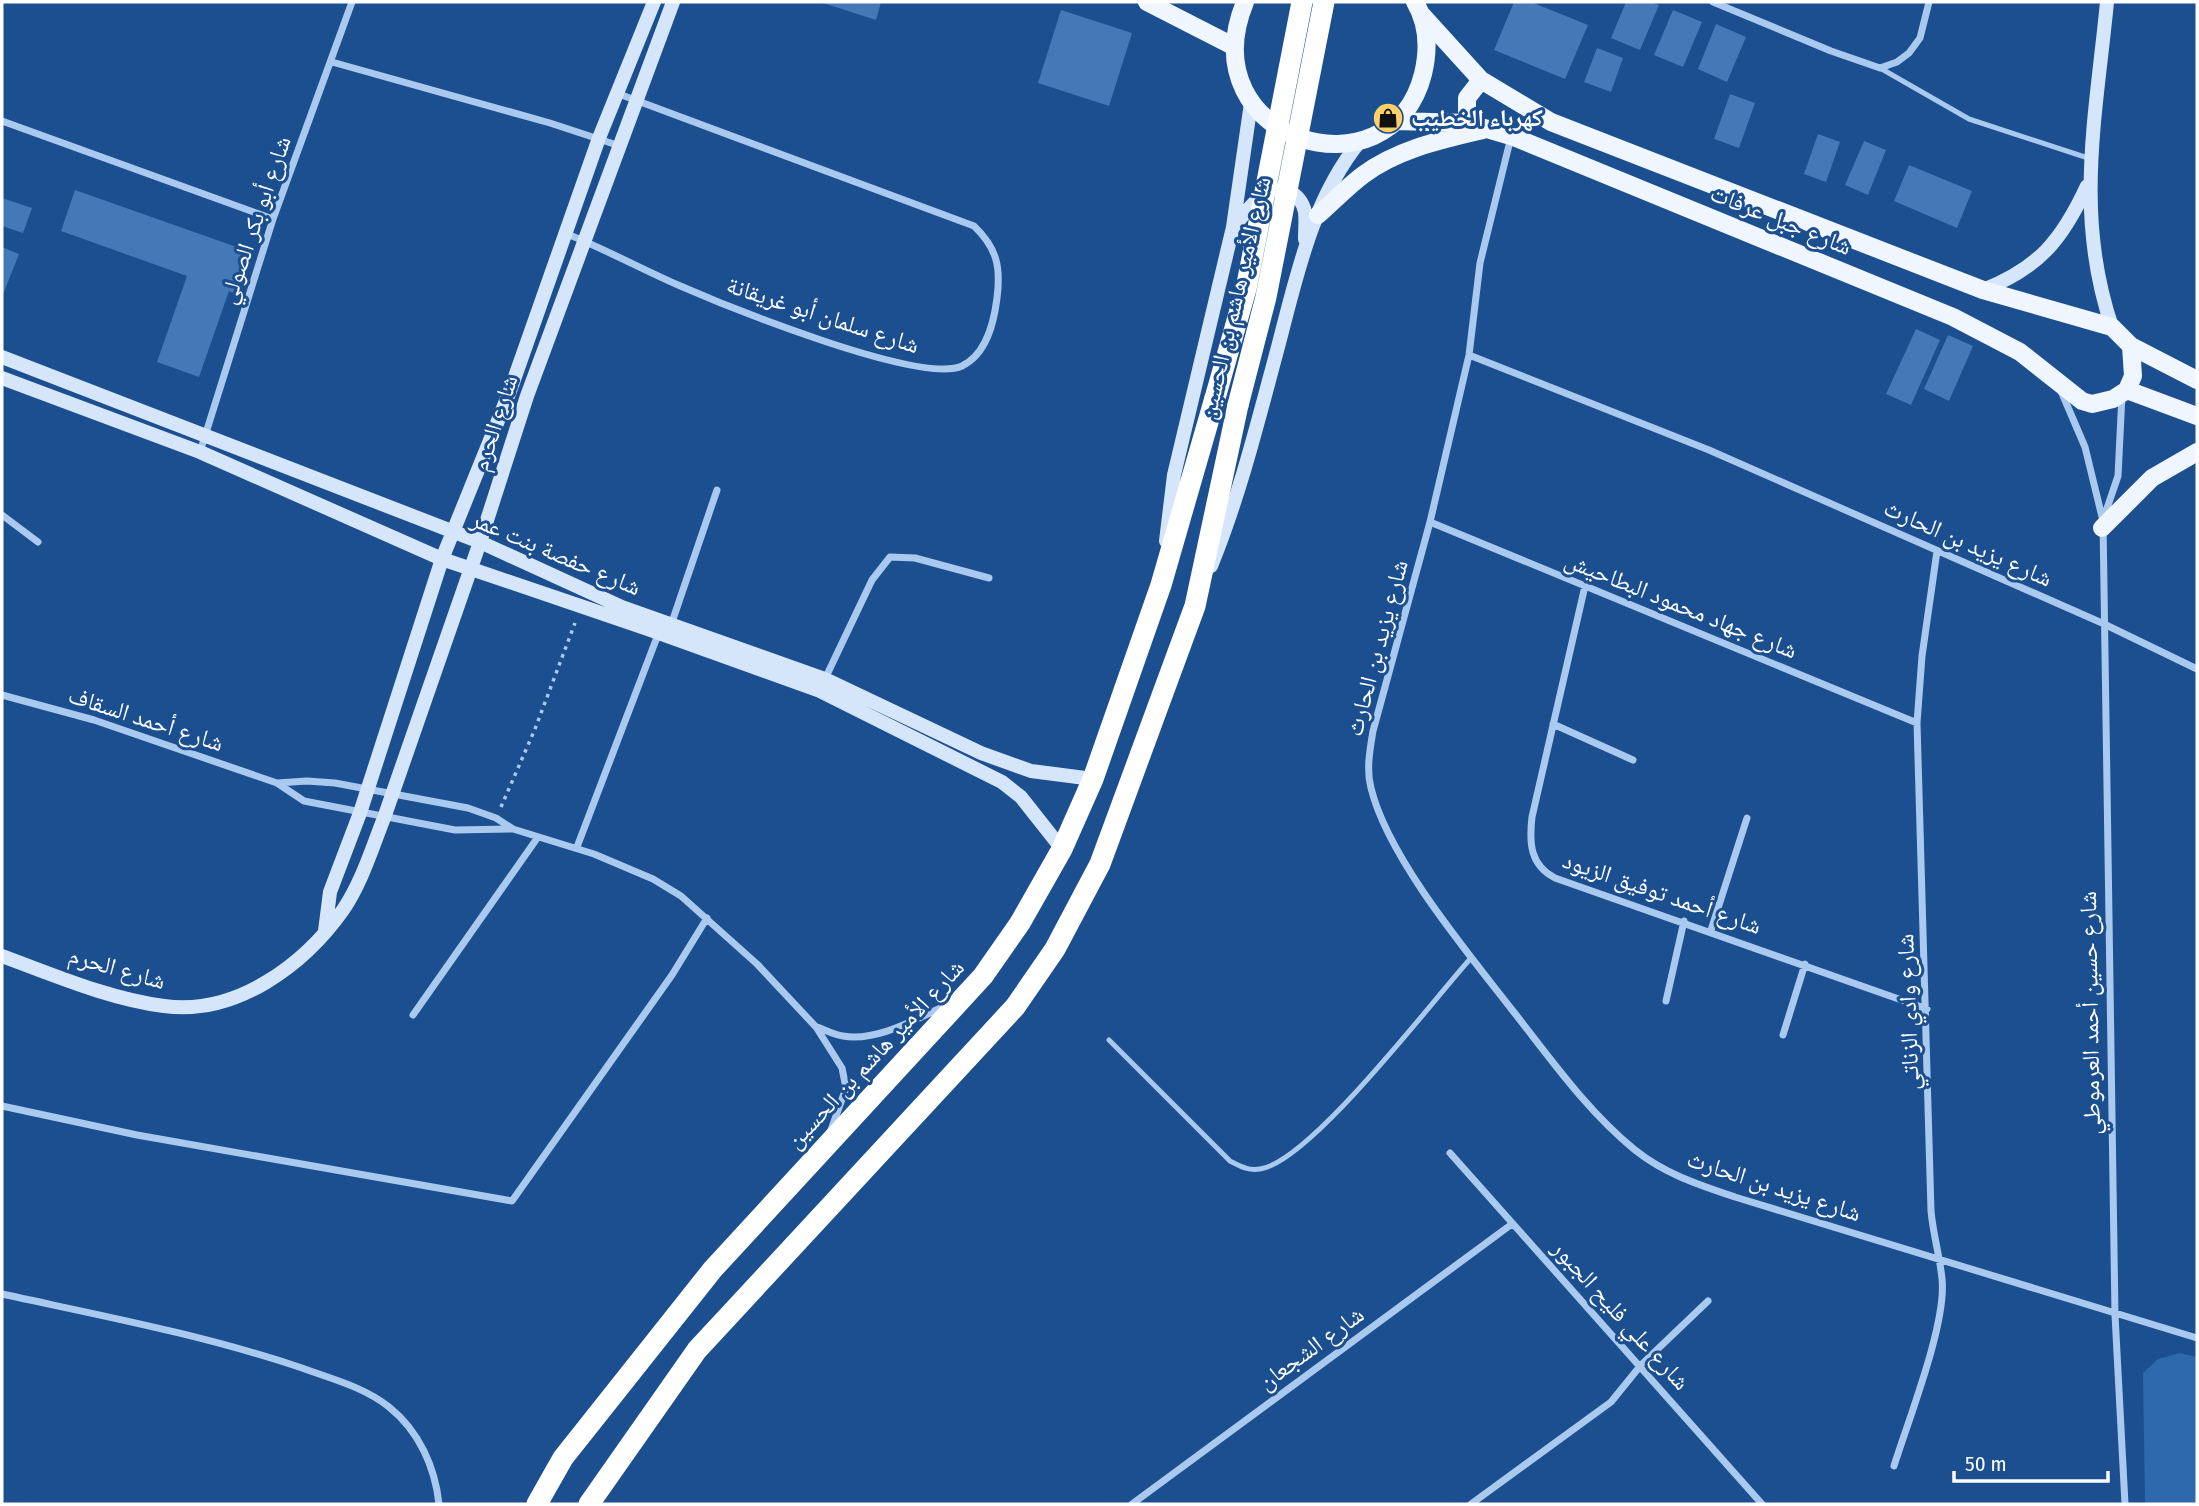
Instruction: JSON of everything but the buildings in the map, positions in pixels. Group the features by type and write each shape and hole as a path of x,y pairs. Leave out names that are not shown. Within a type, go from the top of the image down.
{"highway":[{"name":"شارع الأمير هاشم بن الحسين","path":"537,1504 564,1458 713,1269 983,976 1020,923 1062,849 1093,779 1161,585 1246,289 1302,2"},
{"name":"شارع الأمير هاشم بن الحسين","path":"589,1504 697,1350 1015,1007 1055,949 1100,864 1195,606 1238,405 1266,297 1324,2"}],"main road":[{"path":"1151,3 1179,2"},
{"path":"1245,2 1237,22 1233,46 1238,76 1251,103 1281,131 1320,145 1360,141 1395,121 1419,90 1428,53 1419,8"},
{"path":"1151,3 1233,46"},
{"name":"شارع جبل عرفات","path":"1419,8 1481,80 1551,122 1983,290 2112,327 2131,346 2197,380"},
{"path":"1318,215 1361,176 1381,163 1475,126 1467,98 1481,80"},
{"name":"شارع جبل عرفات","path":"1395,121 1475,126 1511,136 1979,328 2020,352 2056,380 2072,397 2082,401 2103,402 2124,392"},
{"path":"2131,346 2135,366 2124,392 2197,416"},
{"path":"2102,524 2152,478 2197,452"}],"street":[{"name":"شارع أبو بكر الصولي","path":"200,452 273,219 352,2"},
{"name":"شارع الحرم","path":"325,932 330,892 360,813 442,559 510,391 599,138 654,2"},
{"name":"شارع الحرم","path":"2,956 118,996 185,1007 221,1002 268,982 300,958 325,932 350,896 384,818 480,542 527,396 673,2"},
{"path":"1713,2 1830,51 1880,68 1897,62 1920,38 1929,2"},
{"path":"2107,2 2090,178 2092,254 2112,327"},
{"path":"332,62 620,146"},
{"name":"شارع سلمان أبو غريقانة","path":"567,234 679,286 812,336 901,364 921,369 951,369 964,365 987,340 1001,272 989,244 974,226 619,94"},
{"name":"شارع الأمير هاشم بن الحسين","path":"1161,585 1174,475 1233,227 1251,103"},
{"path":"2,121 273,219"},
{"path":"1469,355 1480,262 1511,136"},
{"name":"شارع الأمير هاشم بن الحسين","path":"1195,606 1236,504 1306,240 1339,168 1360,141"},
{"path":"1983,290 2024,270 2043,256 2071,220 2090,178"},
{"path":"1233,227 1261,196 1281,188 1292,192 1305,210 1306,240"},
{"name":"شارع يزيد بن الحارث","path":"2197,669 2102,623 1709,450 1469,355 1430,522 1373,730 1368,758 1370,786 1382,822 1404,860 1471,958 1582,1097 1634,1149 1661,1168 1712,1190 1833,1225 1937,1261 2197,1338"},
{"name":"شارع حفصة بنت عمر","path":"2,357 453,534 480,542 664,626 822,685 993,758 1031,771 1093,779"},
{"name":"شارع حفصة بنت عمر","path":"2,378 200,452 442,559 582,606 664,626"},
{"name":"شارع حسين أحمد العرموطي","path":"2056,380 2085,447 2099,496 2102,524 2115,1315 2125,1504"},
{"path":"510,391 527,396"},
{"name":"شارع حسين أحمد العرموطي","path":"2102,524 2118,476 2124,392"},
{"path":"577,847 717,490"},
{"path":"2,515 38,542"},
{"name":"شارع جهاد محمود البطاحيش","path":"1430,522 1917,723"},
{"name":"شارع وادي الزناتي","path":"1894,1466 1937,1324 1942,1279 1931,1211 1917,723 1922,656 1937,551"},
{"path":"822,685 872,580 890,557 902,556 989,578"},
{"name":"شارع أحمد توفيق الزيود","path":"1585,586 1532,817 1530,839 1537,864 1555,878 1711,930 1927,1009"},
{"name":"شارع حفصة بنت عمر","path":"822,685 1002,782 1021,797 1062,849"},
{"name":"شارع أحمد السقاف","path":"2,695 93,720 277,783 304,801 456,830 513,829"},
{"path":"1553,724 1633,761"},
{"name":"شارع أحمد السقاف","path":"277,783 307,780 457,805 495,818 513,829"},
{"path":"1711,930 1746,818"},
{"path":"513,829 577,847 653,879 681,896 708,918 757,964 816,1027 842,1068 846,1088 822,1150"},
{"path":"413,1015 538,837"},
{"path":"2,1105 137,1135 512,1201 672,975 708,918"},
{"path":"1666,1001 1684,921"},
{"path":"1783,1034 1805,964"},
{"path":"816,1027 845,1037 873,1033 908,1023 964,996"},
{"name":"شارع علي فليح الجبور","path":"1450,1153 1762,1504"},
{"name":"شارع الشجعان","path":"1132,1504 1512,1224"},
{"path":"2,1294 206,1339 358,1388 389,1407 413,1433 430,1463 439,1504"},
{"path":"1471,1504 1611,1402 1641,1365 1708,1301"}],"lane":[{"path":"1880,68 1969,119 2091,159"},
{"path":"1109,1040 1230,1161 1244,1168 1261,1169 1295,1152 1328,1123 1471,958"}],"path":[{"path":"495,818 535,729 582,606"}],"shaded area":[{"path":"2180,1353 2197,1357 2197,1504 2145,1504 2143,1373 2158,1359"}],"place":[{"name":"كهرباء الخطيب","path":"1388,118"}]}
